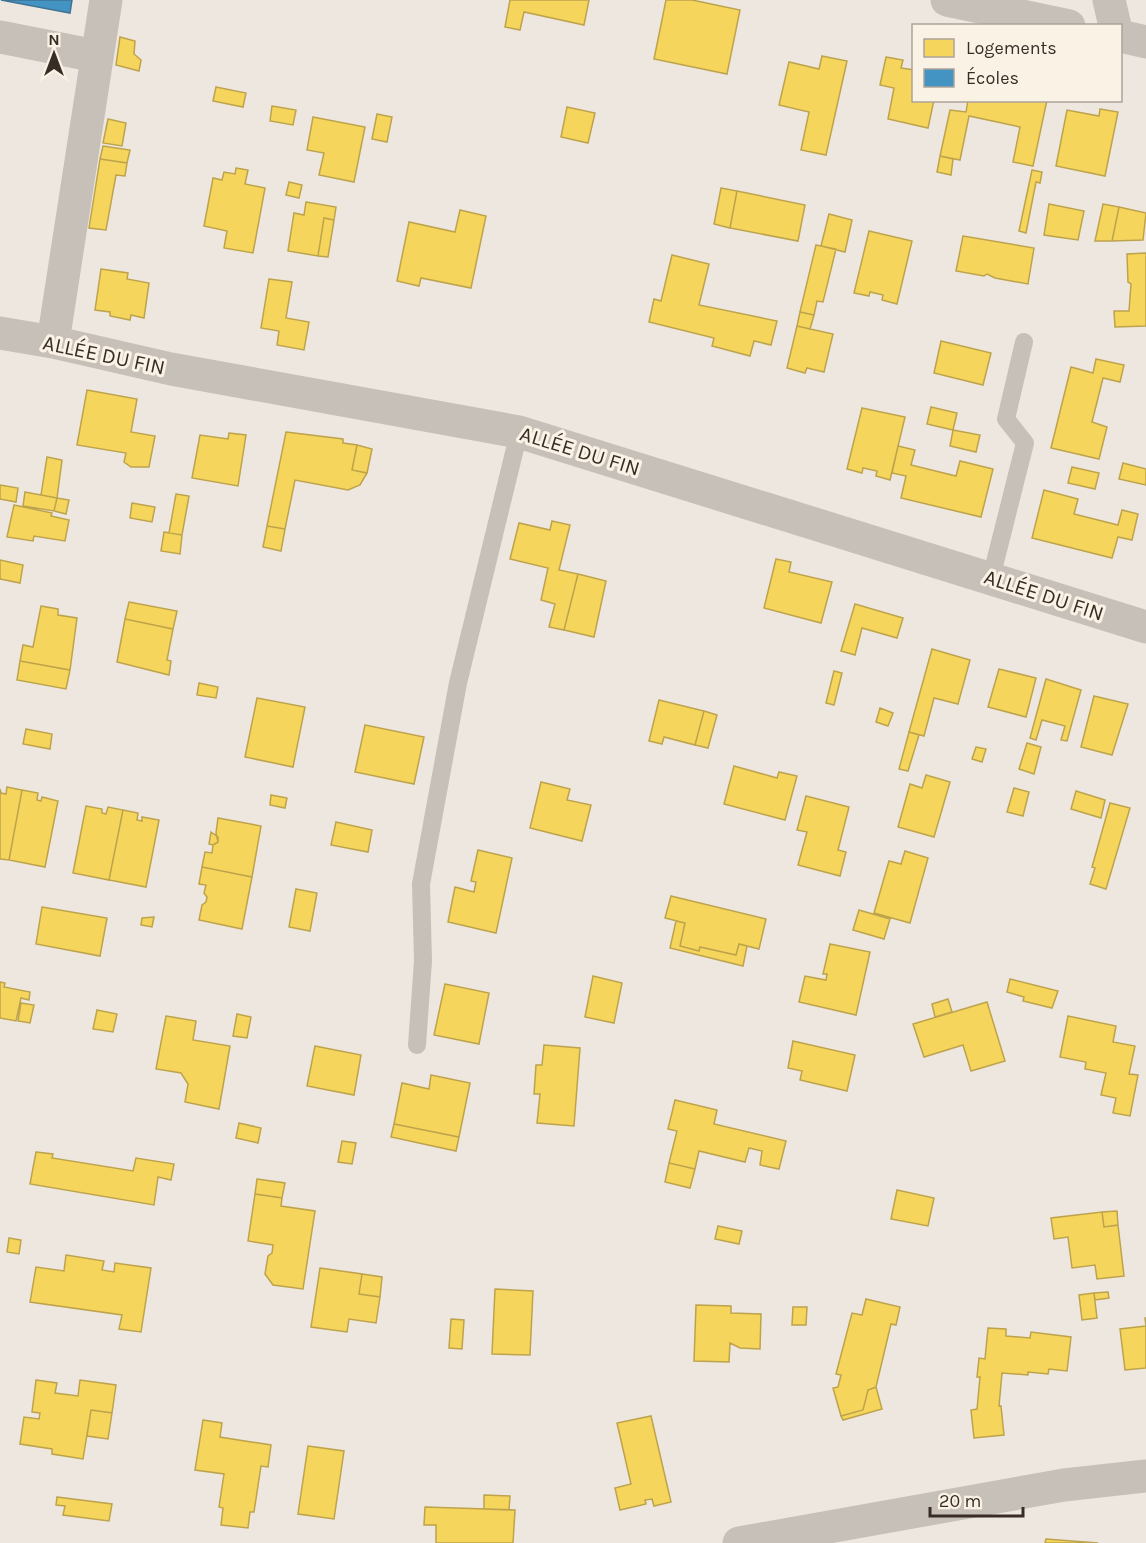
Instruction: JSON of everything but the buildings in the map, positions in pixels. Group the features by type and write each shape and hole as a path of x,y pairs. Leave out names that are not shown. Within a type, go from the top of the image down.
{"street":[{"path":"53,342 106,0"},
{"path":"946,0 1060,24"},
{"path":"1109,0 1115,24"},
{"path":"1122,36 1146,42"},
{"path":"0,37 96,56"},
{"name":"ALLÉE DU FIN","path":"0,333 53,342 171,369 519,432 1146,627"},
{"path":"739,1543 1064,1485 1146,1476"}],"lane":[{"path":"991,578 1025,443 1006,419 1024,342"},
{"path":"417,1045 423,960 421,884 458,683 519,432"}]}
